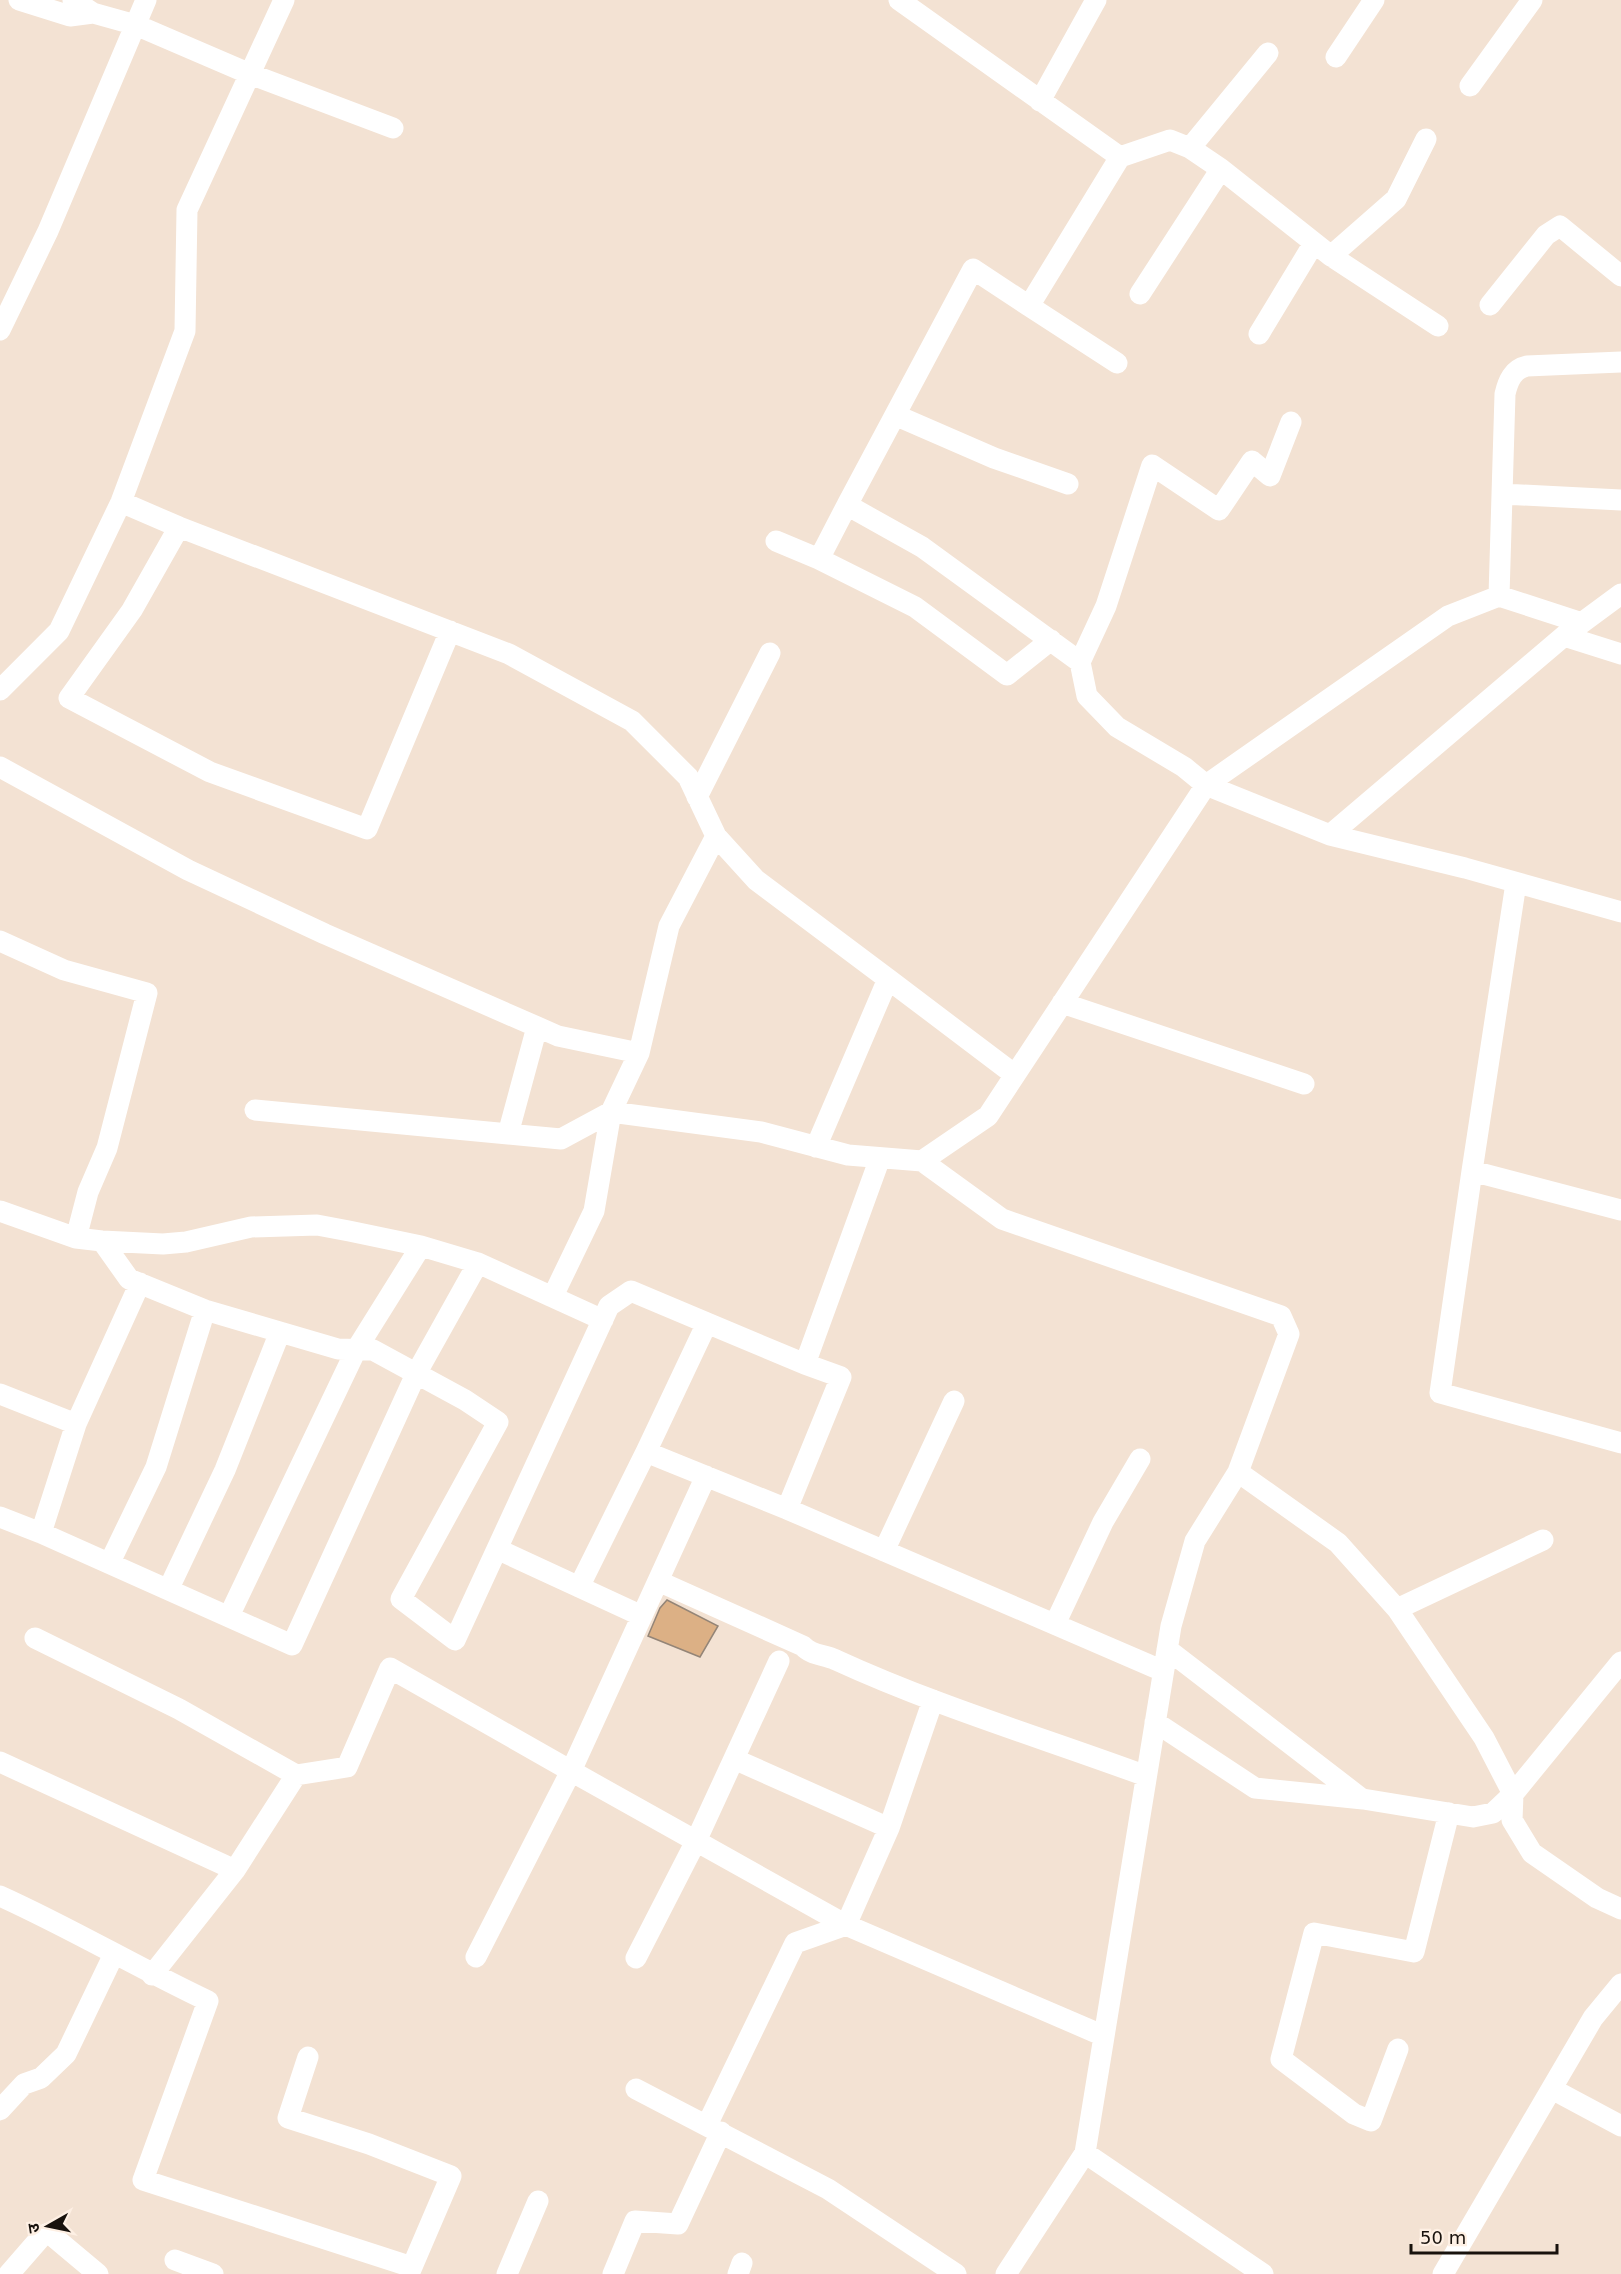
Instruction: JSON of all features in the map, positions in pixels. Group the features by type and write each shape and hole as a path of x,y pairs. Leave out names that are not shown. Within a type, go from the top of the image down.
{"street":[{"path":"19,0 73,6 136,25 250,74 393,128"},
{"path":"0,330 48,231 146,0"},
{"path":"0,690 59,631 121,502 185,331 187,210 284,0"},
{"path":"899,0 1120,157"},
{"path":"1040,101 1096,0"},
{"path":"1336,57 1374,0"},
{"path":"1470,86 1532,0"},
{"path":"1190,148 1268,53"},
{"path":"1331,256 1396,199 1426,139"},
{"path":"1029,306 1120,157 1170,140 1190,148 1221,169 1331,256 1438,327"},
{"path":"1140,294 1221,169"},
{"path":"1490,305 1546,235 1560,226 1621,276"},
{"path":"1259,333 1314,243"},
{"path":"819,559 973,269 1117,363"},
{"path":"1499,596 1507,382 1514,372 1527,366 1621,362"},
{"path":"895,415 994,458 1068,484"},
{"path":"1291,422 1270,476 1252,461 1219,510 1152,465 1106,606 1080,662 1088,696 1117,727 1184,767 1206,785 1330,835 1621,912"},
{"path":"1503,494 1621,501"},
{"path":"121,502 179,527 510,654 632,721 688,777 716,836 756,880 1015,1075"},
{"path":"847,505 922,546 1080,662"},
{"path":"179,527 132,610 69,698 210,772 367,829 450,631"},
{"path":"776,541 819,559 915,607 1007,675 1051,640"},
{"path":"1330,835 1564,636 1621,594"},
{"path":"922,1161 988,1116 1206,785 1448,616 1499,596 1582,623"},
{"path":"1564,636 1621,654"},
{"path":"697,797 770,653"},
{"path":"0,767 188,870 325,934 558,1036 639,1053"},
{"path":"553,1296 594,1211 611,1112 639,1053 669,926 716,836"},
{"path":"1516,883 1440,1393 1621,1443"},
{"path":"0,941 64,970 147,993 107,1148 88,1192 76,1238"},
{"path":"816,1147 888,979"},
{"path":"1062,1003 1304,1084"},
{"path":"508,1134 537,1027"},
{"path":"255,1110 561,1139 611,1112 760,1132 848,1155 922,1161 1002,1219 1281,1316 1289,1334 1238,1472 1195,1541 1171,1626 1085,2153 1006,2274"},
{"path":"805,1364 880,1158"},
{"path":"1472,1171 1621,1210"},
{"path":"0,1211 76,1238 163,1244 210,1237 251,1227 317,1225 421,1246 478,1263 603,1320"},
{"path":"102,1241 129,1279 206,1310 338,1349 373,1350 465,1400 498,1422 401,1599 455,1640 609,1306 631,1292 842,1377 787,1509"},
{"path":"230,1616 356,1350 421,1246"},
{"path":"0,1517 110,1562 292,1645 416,1374 478,1263"},
{"path":"41,1533 76,1424 140,1283"},
{"path":"110,1562 156,1467 206,1310"},
{"path":"579,1587 707,1323"},
{"path":"169,1588 225,1470 280,1332"},
{"path":"0,1394 76,1424"},
{"path":"884,1551 954,1401"},
{"path":"646,1452 787,1509 1163,1671"},
{"path":"1055,1624 1103,1522 1140,1459"},
{"path":"1238,1472 1338,1543 1397,1609 1484,1738 1513,1794 1512,1820 1532,1854 1597,1898 1621,1909"},
{"path":"476,1958 571,1771 706,1476"},
{"path":"1397,1609 1543,1540"},
{"path":"497,1549 642,1616"},
{"path":"658,1581 803,1646 809,1653 829,1656 894,1687 1146,1776"},
{"path":"35,1638 178,1709 296,1775 347,1767 390,1668 846,1925 1104,2036"},
{"path":"1167,1649 1363,1799"},
{"path":"636,1958 696,1841 779,1661"},
{"path":"1155,1722 1255,1788 1363,1799 1473,1817 1485,1816 1493,1813 1513,1794 1621,1662"},
{"path":"613,2274 635,2222 678,2224 714,2128 795,1943 846,1925 889,1828 933,1700"},
{"path":"734,1759 889,1828"},
{"path":"0,1762 235,1870"},
{"path":"152,1975 235,1870 296,1775"},
{"path":"1398,2049 1371,2121 1354,2114 1281,2059 1314,1933 1414,1952 1425,1918 1449,1813"},
{"path":"0,1896 60,1923 152,1975 208,2001 143,2180 411,2270 451,2176 369,2144 288,2118 308,2057"},
{"path":"0,2109 24,2084 41,2078 66,2054 114,1954"},
{"path":"1443,2274 1593,2019 1621,1984"},
{"path":"636,2089 828,2189 956,2274"},
{"path":"1552,2089 1621,2126"},
{"path":"1085,2153 1263,2274"},
{"path":"507,2274 538,2201"},
{"path":"9,2274 42,2236 49,2233 98,2274"},
{"path":"176,2260 213,2274"}],"building":[{"path":"667,1600 718,1626 700,1657 648,1636 660,1608"}]}
